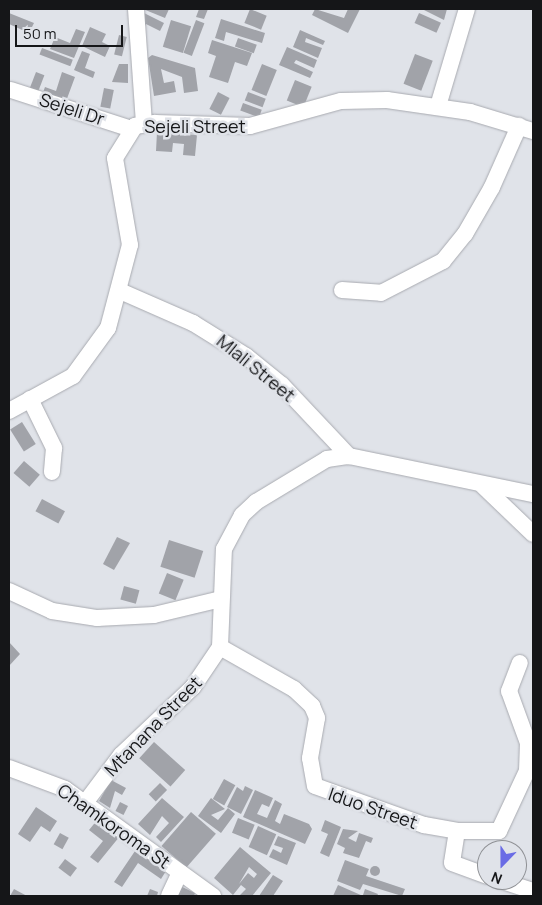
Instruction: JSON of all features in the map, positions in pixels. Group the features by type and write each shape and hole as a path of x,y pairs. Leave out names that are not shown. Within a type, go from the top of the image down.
{"street":[{"path":"136,9 138,126"},
{"path":"438,106 468,9"},
{"name":"Sejeli Dr","path":"11,90 138,126"},
{"name":"Sejeli Street","path":"9,411 84,366 108,328 120,290 130,245 115,158 138,126 250,126 354,100 438,106 526,129"},
{"path":"342,290 381,293 443,262 465,234 526,129"},
{"name":"Mlali Street","path":"120,290 193,323 246,356 282,385 349,456"},
{"path":"30,399 54,448 52,472"},
{"path":"220,647 224,549 242,515 327,459 349,456 422,468 483,486 533,494"},
{"path":"483,486 533,534"},
{"path":"9,591 52,611 97,618 154,615 221,600"},
{"name":"Mtanana Street","path":"85,804 122,755 193,687 220,647"},
{"name":"Iduo Street","path":"220,647 294,689 312,706 317,718 310,758 315,786 424,825 457,831 499,831 530,773 528,744 509,691 520,664"},
{"name":"Chamkoroma St","path":"9,768 47,780 85,804 213,896"},
{"path":"457,831 452,863 477,872"},
{"path":"169,896 180,872"}],"building":[{"path":"143,9 169,9 165,18"},
{"path":"199,9 208,9 204,19 196,17"},
{"path":"250,9 267,16 261,30 244,23"},
{"path":"315,9 344,18 348,9 360,9 348,33 312,15"},
{"path":"422,9 447,9 444,20"},
{"path":"142,12 164,23 160,31 146,24 144,28"},
{"path":"9,13 34,23 29,33 9,24"},
{"path":"419,13 441,23 436,33 415,23"},
{"path":"221,19 265,33 262,43 226,32 224,41 215,38"},
{"path":"171,20 191,26 183,53 163,47"},
{"path":"196,20 204,23 192,56 183,53"},
{"path":"90,27 106,34 102,42 110,46 105,57 82,46"},
{"path":"76,29 85,32 74,58 50,49 55,37 70,43"},
{"path":"300,30 325,41 323,45 306,38 305,42 322,48 318,58 293,47"},
{"path":"119,35 127,37 122,56 114,54"},
{"path":"238,38 257,45 254,53 235,46"},
{"path":"212,40 252,53 247,66 235,62 228,83 209,77 216,56 208,53"},
{"path":"287,47 317,60 314,68 296,60 294,63 313,72 310,78 279,65"},
{"path":"42,48 73,60 70,66 39,55"},
{"path":"82,51 90,54 85,68 95,72 93,78 74,70"},
{"path":"415,54 433,61 421,91 404,84"},
{"path":"152,55 195,68 198,91 184,93 182,77 161,69 164,83 174,81 176,92 154,96 148,58"},
{"path":"119,64 128,64 128,83 112,82"},
{"path":"262,64 277,70 266,96 252,90"},
{"path":"36,72 44,75 38,93 29,90"},
{"path":"62,72 75,77 65,104 42,95 45,87 56,91"},
{"path":"295,80 312,87 303,107 287,100"},
{"path":"104,88 114,90 110,109 100,107"},
{"path":"218,92 230,98 221,115 209,109"},
{"path":"248,92 266,99 263,107 245,100"},
{"path":"243,103 262,110 259,117 240,111"},
{"path":"157,132 197,135 195,156 183,155 184,144 173,143 172,152 156,151"},
{"path":"22,422 36,444 24,451 10,429"},
{"path":"24,461 40,475 29,487 14,473"},
{"path":"42,499 65,511 58,524 35,511"},
{"path":"117,537 130,543 114,570 103,564"},
{"path":"169,540 203,551 195,578 160,567"},
{"path":"167,573 184,580 175,600 159,593"},
{"path":"124,586 139,590 136,604 120,600"},
{"path":"9,642 20,654 9,666"},
{"path":"154,742 185,770 170,786 139,758"},
{"path":"224,779 235,785 224,805 213,799"},
{"path":"111,780 126,788 122,795 115,791 110,808 99,801"},
{"path":"160,783 167,790 156,801 149,794"},
{"path":"245,786 253,790 241,814 227,807 237,787 243,791"},
{"path":"255,790 273,798 269,807 262,804 257,814 267,818 275,800 282,804 275,821 280,824 284,814 309,824 312,829 305,844 243,817"},
{"path":"162,798 184,817 161,842 156,837 169,823 162,816 150,835 138,824"},
{"path":"211,798 225,809 211,815 218,820 228,808 235,814 221,833 198,816"},
{"path":"120,802 128,806 123,815 115,811"},
{"path":"36,807 57,821 50,832 41,826 30,842 18,834"},
{"path":"191,812 216,834 186,868 161,846"},
{"path":"238,818 255,825 249,840 232,833"},
{"path":"98,819 120,836 98,863 90,857 103,841 89,830"},
{"path":"325,820 341,827 329,857 320,853 328,834 321,831"},
{"path":"258,826 276,834 267,855 249,847"},
{"path":"343,829 358,831 348,838 356,842 359,833 373,838 371,843 366,841 359,858 343,853 345,848 337,844"},
{"path":"60,833 69,838 62,849 54,844"},
{"path":"278,836 296,843 287,865 269,857 273,849 281,853 283,848 274,845"},
{"path":"240,847 271,873 252,896 239,896 246,889 241,885 233,895 214,878","holes":["249,867 257,874 254,878 248,873 239,884"]},
{"path":"135,851 166,871 161,879 138,863 122,887 114,882"},
{"path":"65,859 77,868 70,877 58,868"},
{"path":"345,860 369,869 366,876 405,889 402,896 363,884 360,890 337,881"},
{"path":"373,866 377,866 380,871 379,875 373,876 370,873 370,869"},
{"path":"273,875 283,881 273,896 259,896"},
{"path":"178,885 195,893 194,896 173,896"},
{"path":"338,885 363,896 333,896"},
{"path":"14,889 27,896 10,896"},
{"path":"150,889 158,892 157,896 147,896"},
{"path":"365,889 378,894 377,896 363,895"}]}
